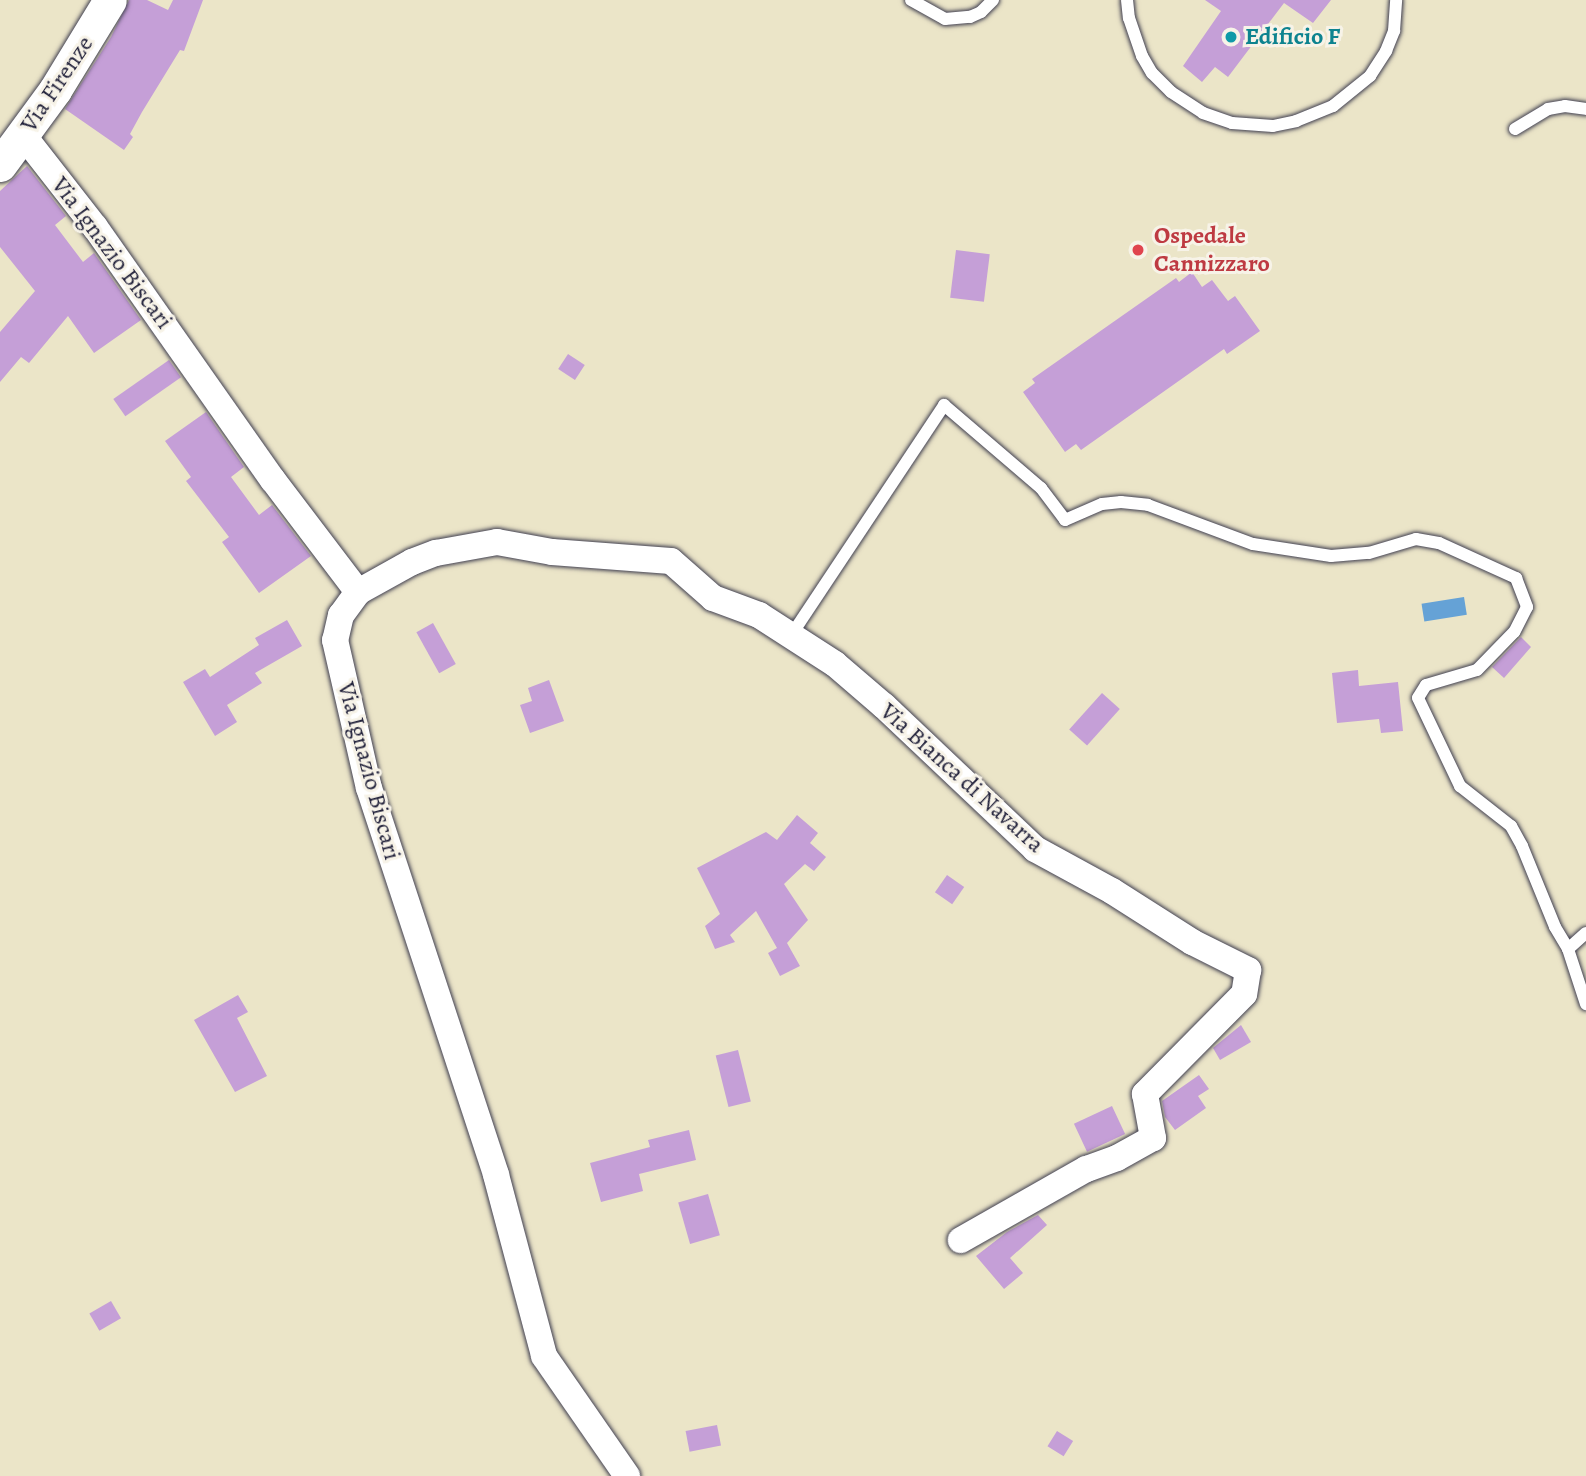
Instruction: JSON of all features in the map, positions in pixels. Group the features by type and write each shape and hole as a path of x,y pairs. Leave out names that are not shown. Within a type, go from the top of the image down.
{"street":[{"name":"Via Firenze","path":"0,165 23,135 110,0"},
{"name":"Via Ignazio Biscari","path":"23,135 95,227 273,480 358,592 341,615 335,640 369,788 496,1175 544,1356 627,1476"},
{"name":"Via Bianca di Navarra","path":"358,592 424,557 496,542 552,552 641,556 670,561 713,598 759,615 835,664 884,706 1035,849 1112,891 1192,942 1248,970 1244,994 1144,1094 1153,1138 1117,1158 1086,1169 961,1240"}],"lane":[{"path":"911,0 945,19 970,17 981,12 993,0"},
{"path":"1127,0 1129,18 1142,56 1152,73 1171,92 1203,113 1232,122 1273,126 1296,121 1333,106 1370,76 1386,51 1394,31 1396,0"},
{"path":"1515,129 1549,109 1565,106 1586,110"},
{"path":"792,634 944,405 1041,488 1065,520 1102,504 1121,502 1148,505 1253,544 1309,554 1369,553 1416,540 1439,543 1516,578 1527,607 1514,632 1477,670 1426,685 1418,698 1460,786 1511,825 1539,881 1555,927 1568,948 1586,1004"},
{"path":"1568,948 1586,933"}],"water":[{"path":"1464,597 1467,615 1424,622 1422,604"}],"building":[{"path":"129,0 147,0 168,10 173,0 203,0 184,51 180,50 142,112 130,134 133,137 124,150 65,109 111,37"},
{"name":"Edificio F","path":"1205,0 1331,0 1313,23 1284,3 1228,77 1215,67 1202,82 1183,66 1221,11"},
{"path":"27,166 66,216 55,225 83,262 94,253 141,320 94,353 68,316 29,363 21,357 0,382 0,332 35,291 0,247 0,191"},
{"path":"956,250 990,254 984,302 950,298"},
{"path":"1192,272 1202,287 1212,280 1228,301 1235,296 1260,331 1227,354 1224,349 1081,450 1076,444 1065,452 1023,392 1035,383 1032,379 1176,278 1179,282"},
{"path":"568,354 585,365 575,380 558,369"},
{"path":"169,360 181,377 125,416 113,399"},
{"path":"206,412 244,467 231,477 259,515 272,505 311,556 259,593 222,542 229,537 186,481 191,477 165,441"},
{"path":"287,620 302,646 255,673 262,683 227,705 237,722 215,736 183,682 205,669 210,677 259,645 255,638"},
{"path":"433,623 456,664 439,673 416,632"},
{"path":"1521,637 1531,647 1504,678 1492,667"},
{"path":"1358,670 1359,686 1398,682 1403,731 1381,733 1379,719 1337,723 1332,673"},
{"path":"549,680 564,721 530,733 520,705 532,701 528,688"},
{"path":"1102,693 1120,709 1087,745 1069,729"},
{"path":"797,815 818,833 810,843 826,857 814,871 805,864 784,884 808,920 787,943 800,966 780,976 768,953 777,948 756,911 730,935 735,942 715,949 705,926 720,914 697,868 766,832 777,840"},
{"path":"947,875 964,887 952,904 935,892"},
{"path":"238,995 248,1012 237,1018 267,1076 235,1092 194,1020"},
{"path":"1241,1025 1251,1042 1220,1060 1213,1048"},
{"path":"738,1050 751,1101 729,1107 716,1056"},
{"path":"1199,1075 1209,1089 1198,1096 1206,1108 1175,1130 1165,1117 1162,1101"},
{"path":"1112,1106 1125,1134 1087,1152 1074,1124"},
{"path":"689,1130 696,1160 639,1174 643,1191 601,1202 590,1163 650,1147 648,1140"},
{"path":"708,1194 720,1235 690,1244 678,1203"},
{"path":"1038,1215 1047,1225 1010,1258 1023,1273 1004,1289 976,1256 1007,1232"},
{"path":"111,1301 121,1318 99,1331 89,1314"},
{"path":"717,1425 721,1446 690,1452 686,1431"},
{"path":"1057,1431 1073,1441 1064,1456 1047,1446"}],"place":[{"name":"Edificio F","path":"1231,37"},
{"name":"Ospedale Cannizzaro","path":"1138,250"}]}
